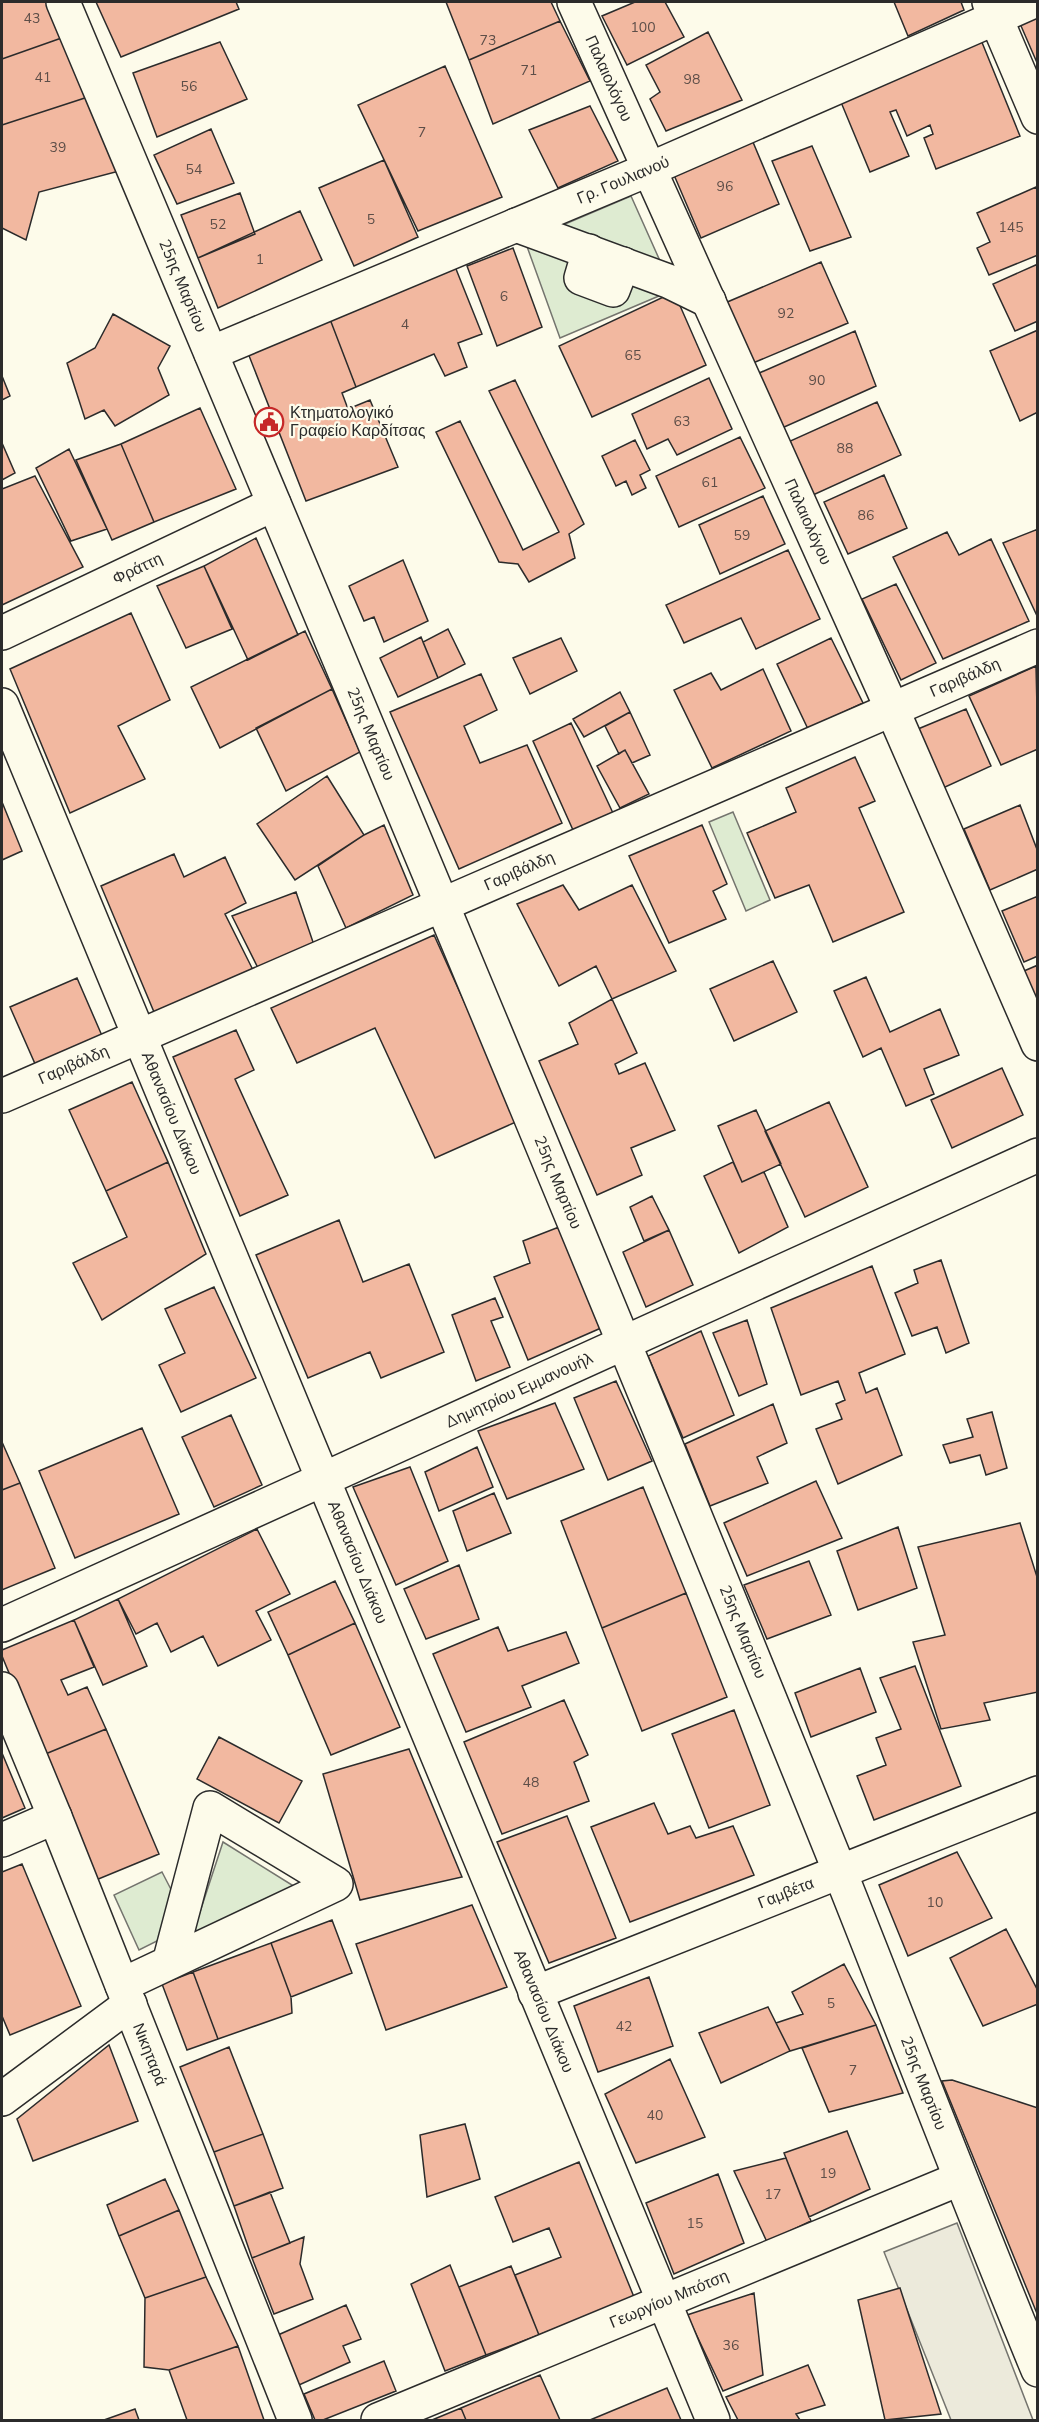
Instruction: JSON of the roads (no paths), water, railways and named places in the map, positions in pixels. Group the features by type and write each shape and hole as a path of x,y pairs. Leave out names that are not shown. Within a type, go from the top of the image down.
{"street":[{"name":"25ης Μαρτίου","path":"63,2 623,1343 840,1872 959,2179 1038,2370"},
{"name":"Παλαιολόγου","path":"574,2 892,709 1038,1044"},
{"name":"Γρ. Γουλιανού","path":"211,353 650,169 992,9 1032,2"},
{"path":"992,9 1038,117"},
{"path":"516,225 668,281 709,301"},
{"name":"Φράττη","path":"2,633 274,504"},
{"name":"Γαριβάλδη","path":"2,1096 1038,646"},
{"name":"Αθανασίου Διάκου","path":"2,705 713,2421"},
{"name":"Δημητρίου Εμμανουήλ","path":"2,1625 1038,1155"},
{"name":"Νικηταρά","path":"2,1689 55,1816 296,2421"},
{"name":"Γαμβέτα","path":"535,1993 1038,1794"},
{"path":"2,2099 126,1995 169,1963 336,1884 210,1808 169,1963"},
{"path":"2,1840 55,1816"},
{"name":"Γεωργίου Μπότση","path":"378,2421 959,2179"}],"place":[{"name":"Κτηματολογικό Γραφείο Καρδίτσας","path":"269,422"}]}
